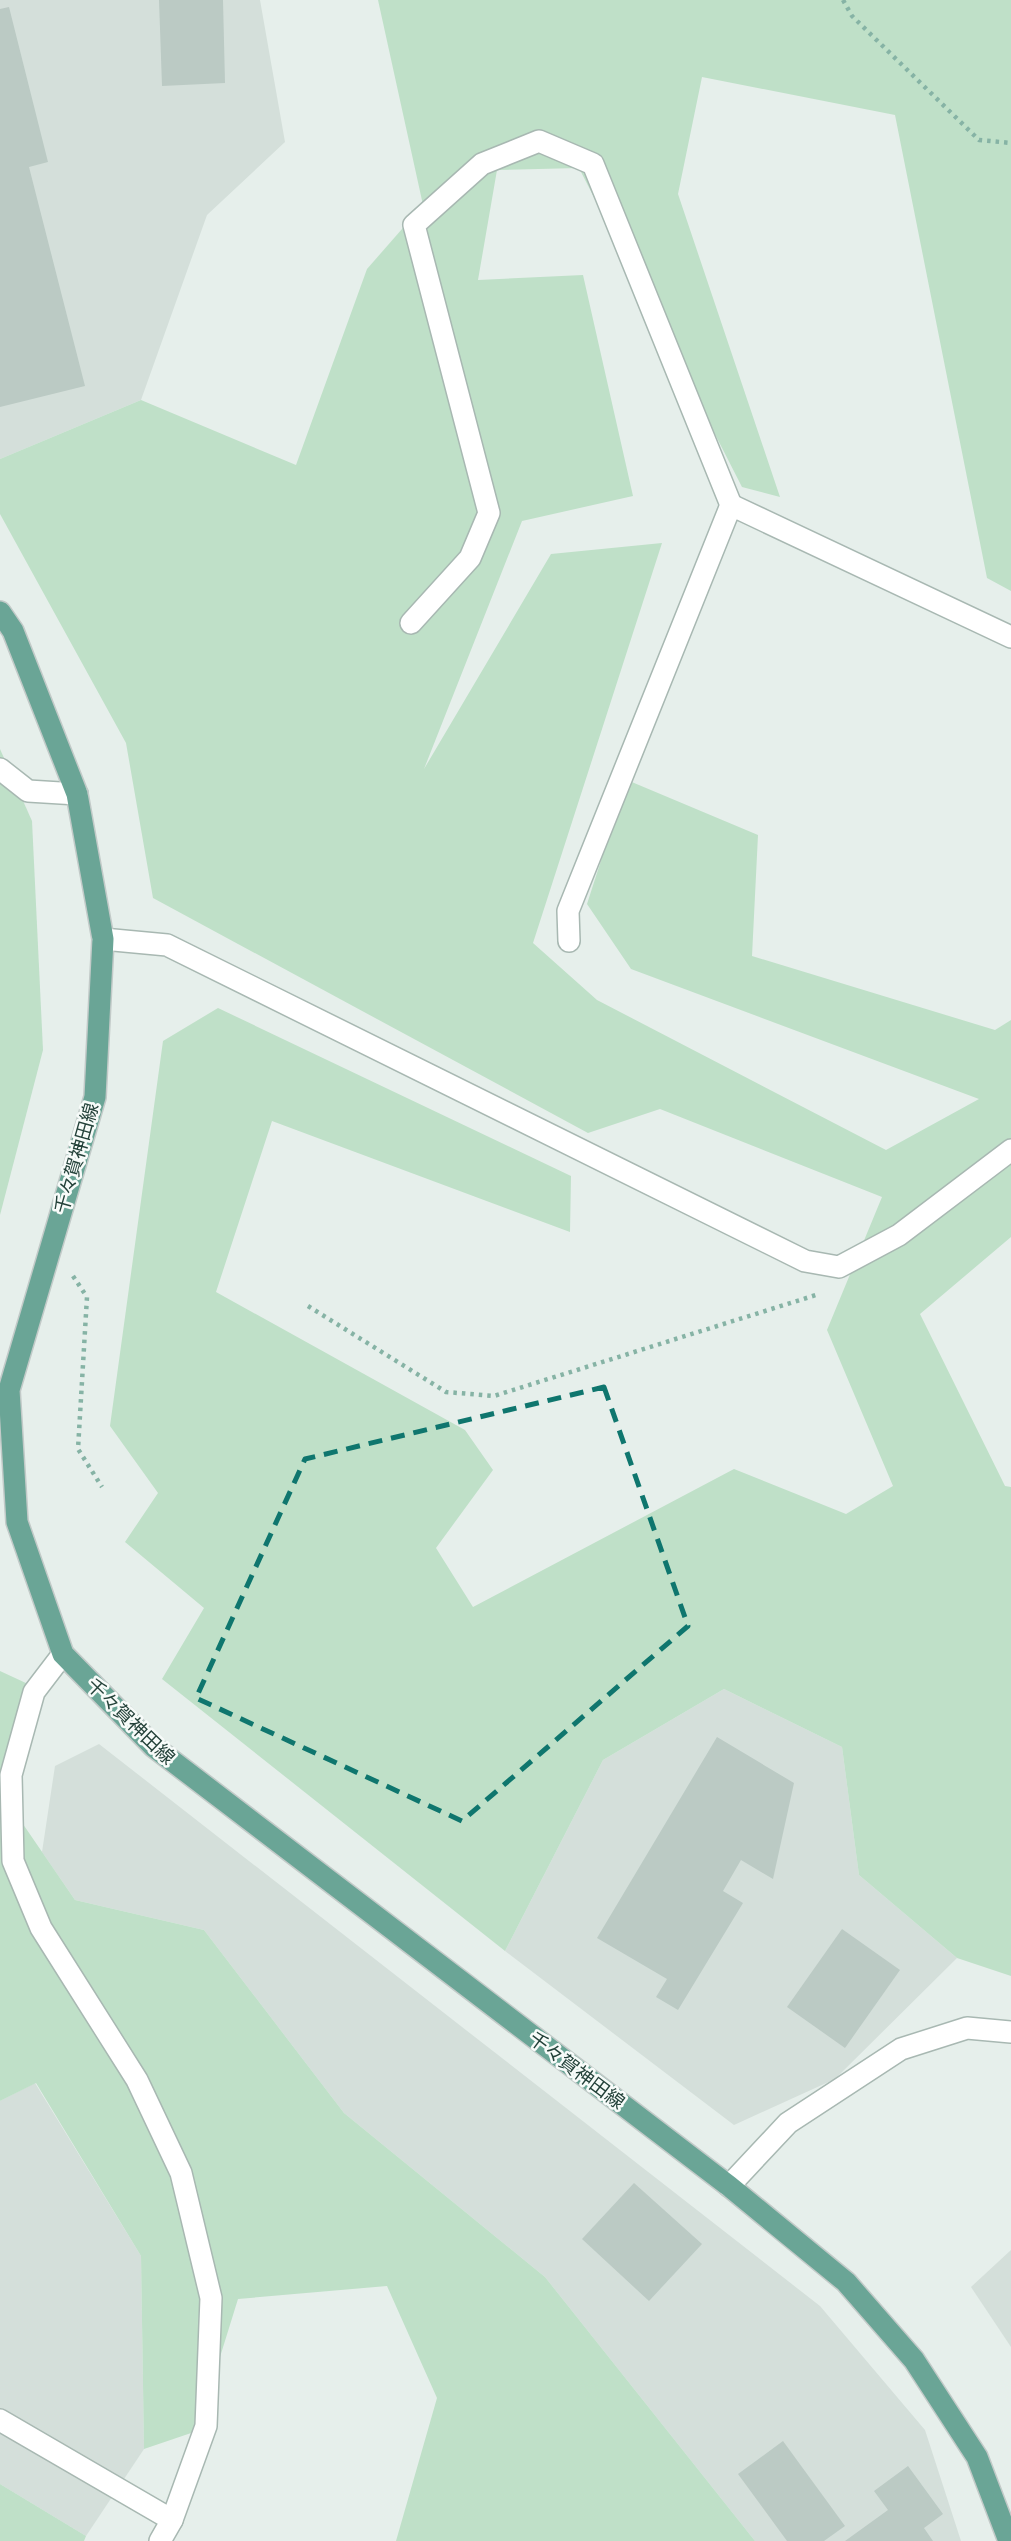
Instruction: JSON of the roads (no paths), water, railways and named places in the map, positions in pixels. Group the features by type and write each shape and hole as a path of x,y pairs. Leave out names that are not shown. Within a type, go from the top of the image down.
{"main road":[{"name":"千々賀神田線","path":"0,612 13,631 77,794 103,939 94,1097 9,1390 17,1522 63,1654 154,1747 729,2186 846,2282 914,2360 977,2458 1009,2541"}],"street":[{"path":"411,623 470,558 489,513 414,225 482,164 539,141 593,164 731,505 1011,637"},
{"path":"569,941 568,911 731,505"},
{"path":"0,769 28,790 77,794"},
{"path":"103,939 167,946 805,1261 839,1267 899,1235 1011,1150"},
{"path":"63,1654 34,1692 11,1776 13,1861 41,1928 137,2080 181,2174 211,2298 206,2426 172,2520 160,2541"},
{"path":"729,2186 788,2123 901,2049 967,2028 1011,2032"},
{"path":"0,2420 172,2520"}]}
